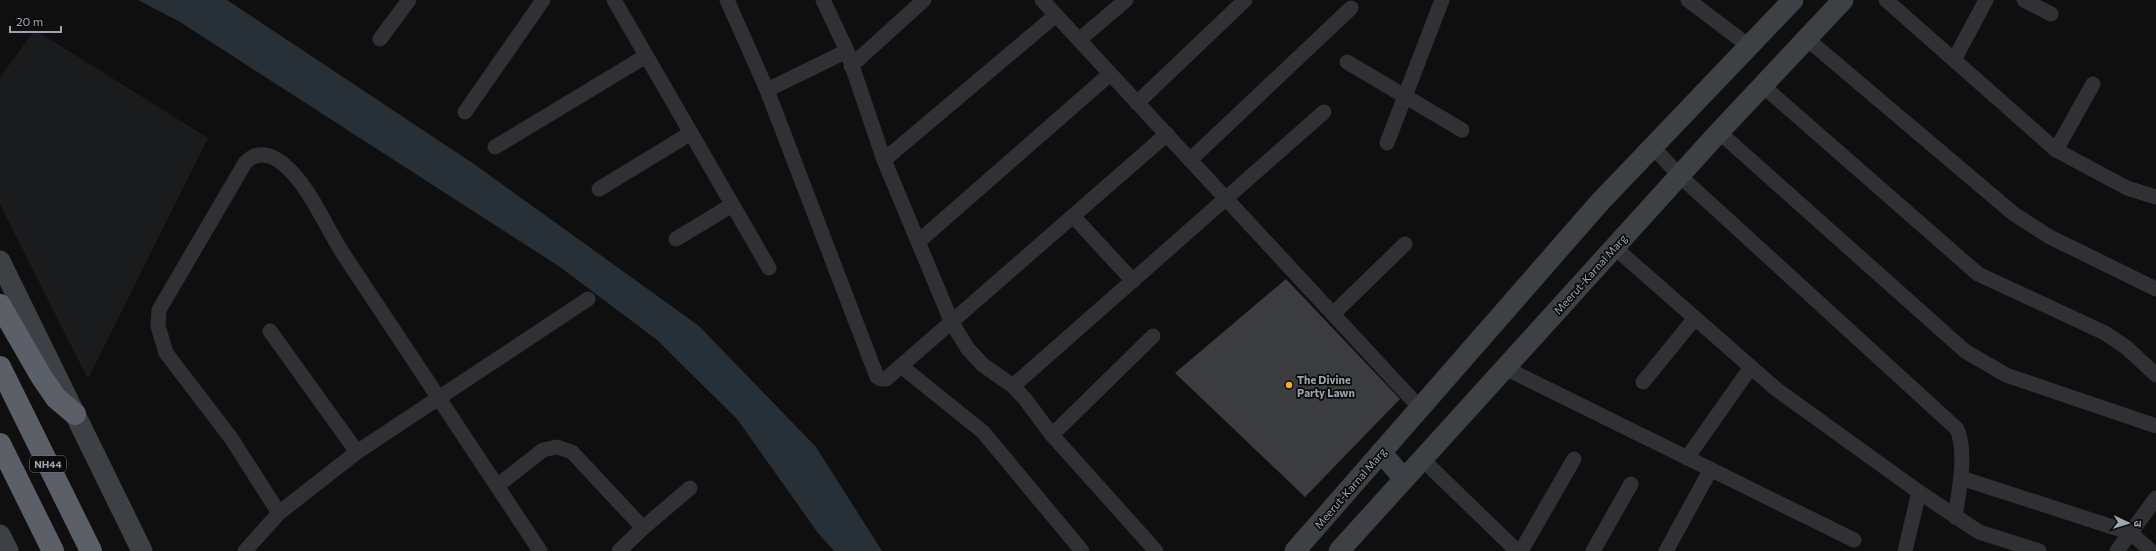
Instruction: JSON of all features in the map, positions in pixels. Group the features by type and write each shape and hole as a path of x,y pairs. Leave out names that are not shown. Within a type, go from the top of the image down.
{"highway":[{"path":"0,305 41,376 56,398 75,414"},
{"name":"NH44","path":"3,372 91,551"},
{"name":"NH44","path":"0,444 53,551"}],"street":[{"path":"380,39 409,0"},
{"path":"465,112 543,0"},
{"path":"614,0 769,268"},
{"path":"727,0 766,90 877,377 881,379 886,379 952,323 1166,134"},
{"path":"823,0 847,51 884,160 952,323 968,349 983,365 1013,386 1052,435 1156,551"},
{"path":"851,66 924,0"},
{"path":"1042,0 1420,408"},
{"path":"1079,40 1126,0"},
{"path":"1137,103 1245,0"},
{"path":"1387,143 1442,0"},
{"path":"1688,0 1705,5 1749,46"},
{"name":"Meerut-Karnal Marg","path":"1295,551 1600,202 1793,0"},
{"name":"Meerut-Karnal Marg","path":"1339,551 1719,132 1843,0"},
{"path":"1886,0 2056,150 2127,188 2156,197"},
{"path":"1954,60 1986,0"},
{"path":"2024,0 2052,14"},
{"path":"1190,160 1351,8"},
{"path":"884,160 1056,14"},
{"path":"1807,39 2014,214 2048,236 2156,289"},
{"path":"766,90 847,51"},
{"path":"495,147 646,56"},
{"path":"1347,62 1462,130"},
{"path":"918,242 1110,74"},
{"path":"2056,150 2094,84"},
{"path":"1763,86 1978,274 2110,336 2156,375"},
{"path":"1013,386 1134,281 1324,112"},
{"path":"1719,132 1965,351 2006,375 2156,426"},
{"path":"599,189 691,133"},
{"path":"1653,147 1680,176 1951,422 1960,436 1961,478 1955,517"},
{"path":"279,512 231,438 166,353 158,326 159,310 245,163 251,157 258,154 274,158 282,162 301,184 338,247 540,551"},
{"path":"676,239 732,204"},
{"path":"1074,216 1134,281"},
{"path":"1333,314 1405,244"},
{"path":"1614,247 1776,389 1955,517 1979,532 2039,551"},
{"path":"0,261 142,551"},
{"path":"245,551 279,512 357,452 588,299"},
{"path":"1644,382 1695,318"},
{"path":"270,331 357,452"},
{"path":"1052,435 1153,336"},
{"path":"901,366 983,432 1082,551"},
{"path":"1687,458 1751,366"},
{"path":"1505,368 1854,540"},
{"path":"497,486 543,450 557,447 572,452 643,528"},
{"path":"1381,452 1404,479"},
{"path":"1422,459 1517,551"},
{"path":"1521,551 1574,459"},
{"path":"1666,551 1711,469"},
{"path":"1961,478 2131,533 2151,551"},
{"path":"1593,551 1631,484"},
{"path":"619,551 643,528 690,488"},
{"path":"1905,551 1920,492"},
{"path":"2117,551 2156,498"},
{"path":"0,535 8,551"}],"shaded area":[{"path":"138,0 227,0 474,164 699,326 816,447 882,551 834,551 818,533 737,419 657,340 560,267 180,22"},
{"path":"35,30 208,138 88,379 0,204 0,77"}],"building":[{"name":"The Divine Party Lawn","path":"1286,279 1400,399 1305,497 1175,373"}],"place":[{"name":"The Divine Party Lawn","path":"1289,385"}]}
